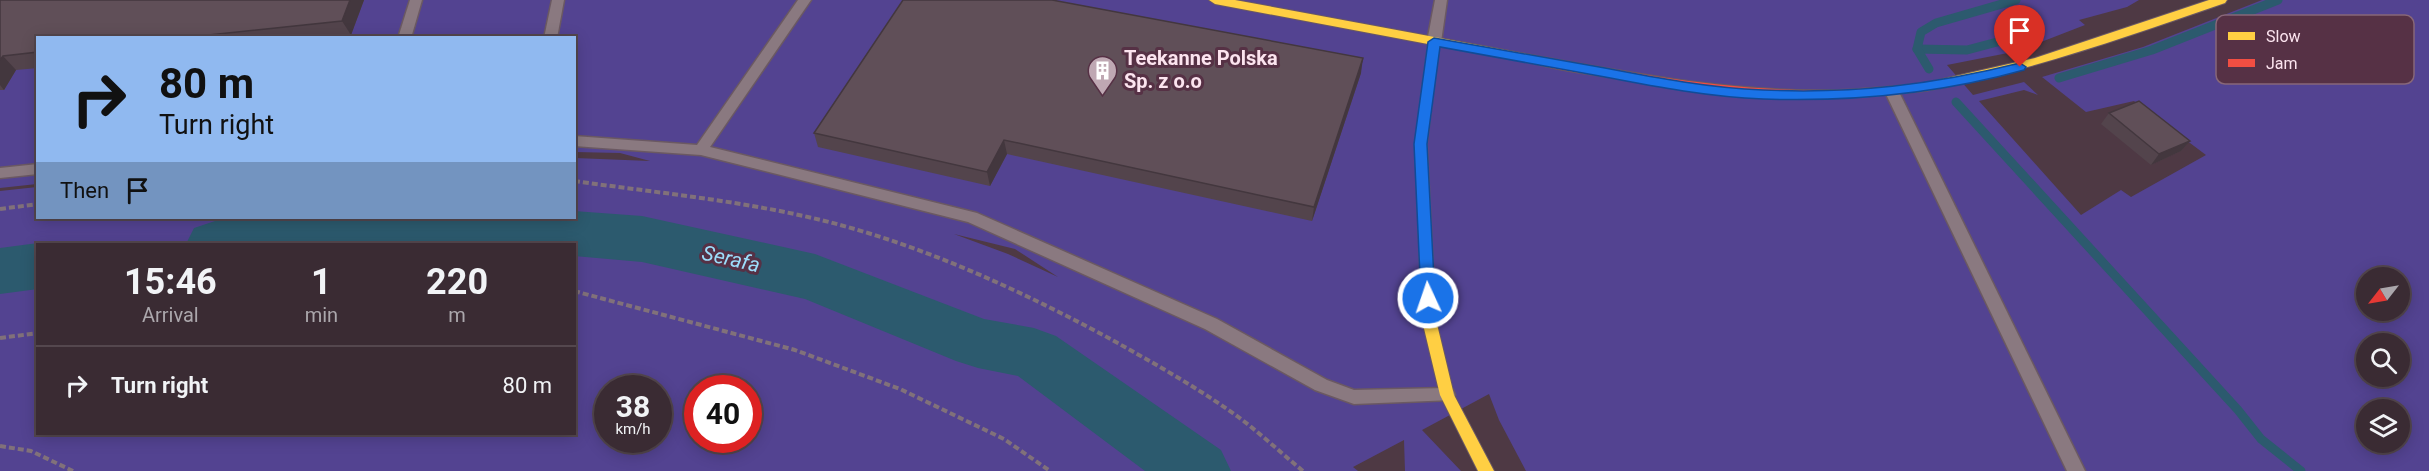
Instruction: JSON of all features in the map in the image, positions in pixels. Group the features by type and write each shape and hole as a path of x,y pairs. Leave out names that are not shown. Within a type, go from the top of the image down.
{"street":[{"path":"1215,0 1577,69 1715,90 1795,95 1892,92 1964,81 2020,67 2221,0"},
{"path":"1434,42 1421,144 1429,320 1447,395 1486,471"}],"lane":[{"path":"405,36 416,0"},
{"path":"549,36 558,0"},
{"path":"701,150 805,0"},
{"path":"1434,42 1444,1"},
{"path":"1892,92 2076,471"},
{"path":"576,141 701,150 972,217 1211,324 1321,385 1354,397 1447,395"},
{"path":"0,173 36,169"}],"path":[{"path":"576,181 829,222 918,249 993,280 1070,317 1149,361 1236,416 1303,471"},
{"path":"0,209 36,204"},
{"path":"576,292 795,350 900,389 1004,439 1050,471"},
{"path":"0,338 36,333"},
{"path":"0,446 31,451 72,471"}],"shaded area":[{"path":"0,0 2139,0 2127,7 2079,20 2085,25 2018,51 1947,65 1973,95 2024,82 2038,95 2024,90 1979,101 2081,215 2121,190 2131,197 2206,155 2134,101 2086,112 2042,77 2143,47 2216,18 2216,84 2414,84 2414,15 2224,15 2262,0 2429,0 2429,471 1526,471 1499,420 1489,394 1422,430 1461,471 1405,471 1404,440 1353,467 1358,471 0,471 0,191 36,187 36,219 576,219 576,158 650,161 620,153 576,152 576,36 36,36 36,184 0,188","holes":["954,234 1015,249 1058,277 1008,254"]}],"building":[{"path":"0,0 350,0 342,21 199,36 36,36 36,52 3,56 0,60"},
{"name":"Teekanne Polska Sp. z o.o","path":"903,0 1052,0 1363,58 1314,207 1004,140 987,172 814,133"},
{"path":"2139,101 2190,141 2159,154 2109,113"}],"waterway":[{"path":"1917,49 1921,32 1936,23 2016,0"},
{"path":"2240,15 2278,0"},
{"path":"2059,78 2152,50 2216,25"},
{"path":"1917,49 1967,50 2016,37 2019,40"},
{"path":"1917,49 1929,69"},
{"path":"1956,102 2238,410 2261,439 2301,471"},
{"name":"Serafa","path":"224,243 295,235 479,225 642,239 815,278 978,343 1034,354 1197,471"},
{"name":"Serafa","path":"0,271 36,266"}],"traffic: slow":[{"path":"1215,0 1537,60"},
{"path":"1925,87 2038,61 2221,0"},
{"path":"1434,42 1421,144 1429,320 1447,395 1486,471"}],"traffic: jam":[{"path":"1537,60 1682,84 1779,94 1876,93 1925,87"}],"place":[{"name":"Teekanne Polska Sp. z o.o","path":"1103,96"}],"route":[{"path":"1428,298 1421,144 1434,42 1668,84 1762,94 1860,94 1906,91 1964,81 2020,67"}]}
